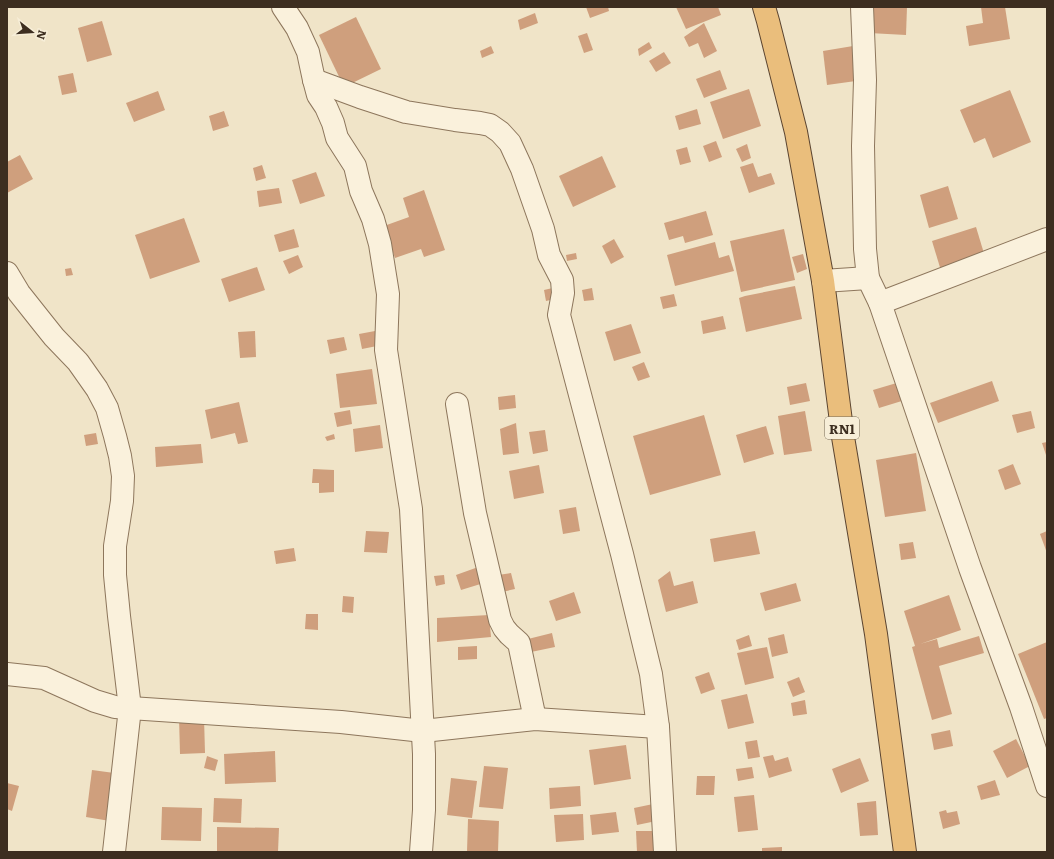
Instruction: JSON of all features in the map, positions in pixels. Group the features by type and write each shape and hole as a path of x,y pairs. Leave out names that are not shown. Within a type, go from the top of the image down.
{"highway":[{"name":"RN1","path":"764,7 796,132 823,281 844,437 876,634 905,852"}],"street":[{"path":"283,7 297,28 308,52 318,95 326,107 333,123 337,138 354,166 361,191 380,244 388,294 386,350 411,508 424,754 424,810 421,852"},
{"path":"862,7 865,80 863,146 864,216 868,278 880,303 970,568 1021,707 1047,786"},
{"path":"314,80 406,112 490,125 500,132 510,143 522,169 543,229 549,255 562,280 563,293 559,315 590,431 651,674 658,727 665,852"},
{"path":"880,303 1047,239"},
{"path":"7,273 19,293 54,337 78,362 94,384 107,408 120,456 123,476 122,501 115,546 115,575 130,708 114,852"},
{"path":"823,281 868,278"},
{"path":"457,404 475,513 500,620 504,628 519,643 535,718"},
{"path":"7,674 44,678 95,701 115,707 334,722 423,731 535,718 658,727"}],"building":[{"path":"586,7 608,7 609,11 590,18"},
{"path":"676,7 718,7 721,15 686,29"},
{"path":"870,7 907,7 906,35 869,33"},
{"path":"981,7 1005,7 1010,39 969,46 966,26 983,23"},
{"path":"535,13 538,23 520,30 518,20"},
{"path":"356,17 381,69 344,87 319,35"},
{"path":"102,21 112,55 87,62 78,28"},
{"path":"704,23 717,51 704,58 698,43 689,47 684,37"},
{"path":"587,33 593,50 584,53 578,36"},
{"path":"649,42 652,48 639,56 638,49"},
{"path":"859,45 863,80 827,85 823,51"},
{"path":"491,46 494,53 482,58 480,51"},
{"path":"664,52 671,63 656,72 649,61"},
{"path":"720,70 727,89 704,98 696,79"},
{"path":"73,73 77,92 62,95 58,76"},
{"path":"749,89 761,126 723,139 710,102"},
{"path":"1010,90 1031,142 993,158 985,138 974,143 960,110"},
{"path":"158,91 165,110 134,122 126,103"},
{"path":"697,109 701,124 679,130 675,116"},
{"path":"224,111 229,126 213,131 209,116"},
{"path":"716,141 722,157 709,162 703,146"},
{"path":"747,144 751,158 742,162 736,149"},
{"path":"687,147 691,162 680,165 676,150"},
{"path":"20,155 33,179 7,193 7,162"},
{"path":"602,156 616,187 573,207 559,176"},
{"path":"753,163 758,177 771,173 775,184 749,193 740,167"},
{"path":"262,165 266,178 256,181 253,168"},
{"path":"316,172 325,196 300,204 292,180"},
{"path":"948,186 958,219 929,228 920,195"},
{"path":"279,188 282,203 259,207 257,191"},
{"path":"424,190 445,250 424,257 421,249 395,258 384,226 409,217 403,198"},
{"path":"706,211 713,235 685,243 683,236 669,240 664,223"},
{"path":"184,218 200,262 150,279 135,235"},
{"path":"976,227 986,260 942,274 932,241"},
{"path":"294,229 299,247 279,252 274,235"},
{"path":"784,229 795,280 741,292 730,241"},
{"path":"614,239 624,257 611,264 602,246"},
{"path":"715,242 719,258 729,255 734,271 675,286 667,255"},
{"path":"576,253 577,259 567,261 566,255"},
{"path":"803,254 807,269 797,273 792,257"},
{"path":"298,255 303,267 289,274 283,261"},
{"path":"257,267 265,290 229,302 221,279"},
{"path":"71,268 73,275 66,276 65,269"},
{"path":"795,286 802,319 746,332 739,298"},
{"path":"557,287 559,298 546,301 544,290"},
{"path":"592,288 594,300 584,301 582,290"},
{"path":"674,294 677,306 663,309 660,297"},
{"path":"723,316 726,329 703,334 701,321"},
{"path":"631,324 641,353 614,361 605,332"},
{"path":"255,331 256,357 240,358 238,332"},
{"path":"375,331 377,346 362,349 359,334"},
{"path":"344,337 347,350 330,354 327,340"},
{"path":"644,362 650,377 638,381 632,367"},
{"path":"372,369 377,404 340,408 336,374"},
{"path":"992,381 999,401 938,423 930,403"},
{"path":"900,382 905,400 879,408 873,390"},
{"path":"806,383 810,401 790,405 787,387"},
{"path":"515,395 516,408 499,410 498,397"},
{"path":"239,402 248,442 238,444 235,433 211,439 205,410"},
{"path":"350,410 352,424 337,427 334,413"},
{"path":"805,411 812,451 784,455 778,416"},
{"path":"1031,411 1035,428 1017,433 1012,415"},
{"path":"704,415 721,475 650,495 633,436"},
{"path":"516,423 519,453 503,455 500,429"},
{"path":"380,425 383,448 355,452 353,429"},
{"path":"766,426 774,454 744,463 736,435"},
{"path":"545,430 548,451 533,454 529,432"},
{"path":"96,433 98,444 86,446 84,435"},
{"path":"334,434 335,439 327,441 325,437"},
{"path":"1047,442 1047,458 1042,443"},
{"path":"201,444 203,463 156,467 155,447"},
{"path":"916,453 926,511 885,517 876,460"},
{"path":"1013,464 1021,484 1005,490 998,470"},
{"path":"539,465 544,493 514,499 509,471"},
{"path":"313,469 334,470 334,492 319,493 319,483 312,483"},
{"path":"576,507 580,531 563,534 559,510"},
{"path":"366,531 389,532 387,553 364,552"},
{"path":"755,531 760,554 714,562 710,539"},
{"path":"1047,531 1047,553 1040,534"},
{"path":"913,542 916,558 901,560 899,544"},
{"path":"294,548 296,561 276,564 274,551"},
{"path":"481,566 487,582 461,590 456,575"},
{"path":"670,571 674,586 693,581 698,603 666,612 658,580"},
{"path":"511,573 515,589 502,592 498,575"},
{"path":"444,575 445,584 436,586 434,576"},
{"path":"796,583 801,601 765,611 760,593"},
{"path":"574,592 581,613 556,621 549,601"},
{"path":"949,595 961,630 920,644 937,639 939,648 979,636 984,653 939,666 952,714 932,720 912,647 915,646 904,611"},
{"path":"343,596 354,597 353,613 342,612"},
{"path":"306,614 318,614 318,630 305,629"},
{"path":"489,615 491,637 437,642 437,618"},
{"path":"552,633 555,647 531,652 528,639"},
{"path":"784,634 788,653 772,657 768,638"},
{"path":"749,635 752,646 739,650 736,640"},
{"path":"1047,642 1047,718 1044,719 1018,654"},
{"path":"477,646 477,659 458,660 458,647"},
{"path":"767,647 774,678 745,685 737,653"},
{"path":"709,672 715,689 701,694 695,677"},
{"path":"799,677 805,692 793,697 787,682"},
{"path":"747,694 754,723 728,729 721,700"},
{"path":"805,700 807,714 793,716 791,703"},
{"path":"179,717 204,717 205,753 180,754"},
{"path":"950,730 953,746 934,750 931,734"},
{"path":"1016,739 1030,766 1007,778 993,751"},
{"path":"757,740 760,757 748,759 745,742"},
{"path":"626,745 631,779 594,785 589,750"},
{"path":"275,751 276,782 225,784 224,754"},
{"path":"773,755 775,761 788,757 792,771 769,778 763,757"},
{"path":"207,756 218,760 215,771 204,768"},
{"path":"860,758 869,781 841,793 832,769"},
{"path":"484,766 508,768 503,809 479,807"},
{"path":"752,767 754,778 738,781 736,769"},
{"path":"92,770 129,775 122,823 86,817"},
{"path":"697,776 715,776 714,795 696,795"},
{"path":"451,778 477,781 472,818 447,815"},
{"path":"995,780 1000,795 981,800 977,786"},
{"path":"7,783 19,786 12,811 7,809"},
{"path":"580,786 581,806 550,809 549,788"},
{"path":"754,795 758,830 738,832 734,797"},
{"path":"214,798 242,799 241,823 213,822"},
{"path":"876,801 878,835 860,836 857,803"},
{"path":"658,803 661,820 637,825 634,808"},
{"path":"162,807 202,808 201,841 161,840"},
{"path":"946,810 947,813 957,811 960,824 943,829 939,812"},
{"path":"616,812 619,832 592,835 590,815"},
{"path":"583,814 584,840 556,842 554,815"},
{"path":"468,819 499,821 498,852 467,851"},
{"path":"217,827 279,828 278,852 217,852"},
{"path":"636,831 659,831 659,852 637,852"},
{"path":"782,847 782,852 762,852 762,848"}]}
